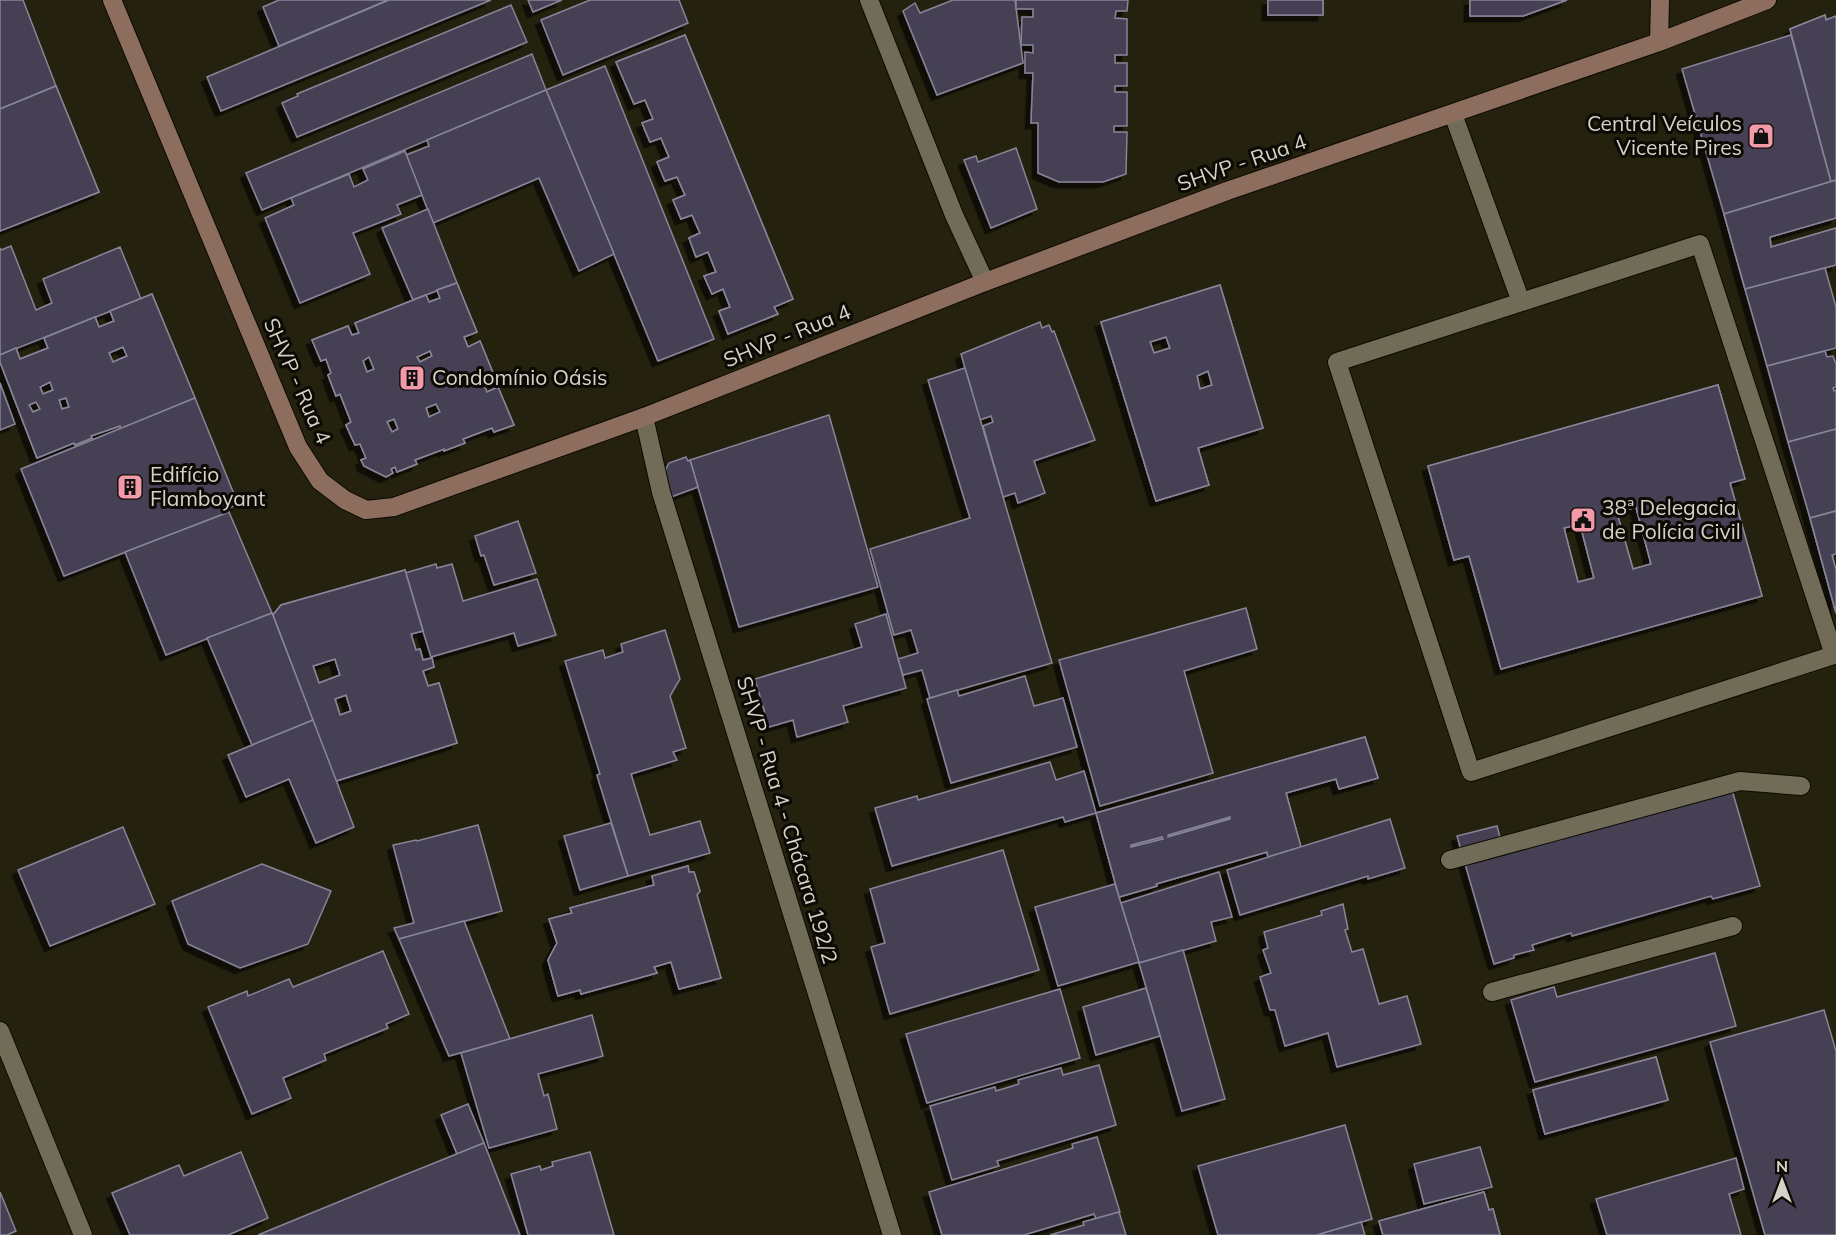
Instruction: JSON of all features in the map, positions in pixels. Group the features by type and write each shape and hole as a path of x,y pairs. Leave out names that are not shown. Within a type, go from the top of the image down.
{"street":[{"name":"SHVP - Rua 4","path":"112,0 298,447 320,481 345,500 366,510 394,507 644,417 985,282 1227,191 1659,42 1767,0"},
{"path":"869,0 954,214 985,282"},
{"path":"1659,42 1660,0"},
{"path":"1453,114 1521,302"},
{"path":"1700,244 1834,655 1471,772 1336,362 1521,302 1700,244"},
{"name":"SHVP - Rua 4 - Chácara 192/2","path":"644,417 665,504 892,1235"},
{"path":"1450,860 1740,781 1801,786"},
{"path":"1492,992 1732,926"},
{"path":"0,1031 6,1060 83,1235"}],"building":[{"path":"0,0 23,0 56,86 0,109"},
{"path":"279,0 388,0 279,46 263,7"},
{"path":"389,0 491,0 221,111 207,77"},
{"path":"528,0 562,0 533,12"},
{"path":"590,0 679,0 688,23 563,75 541,20"},
{"path":"953,0 1015,0 1023,63 937,95 903,11 915,3 920,13"},
{"path":"1016,0 1128,0 1127,11 1116,11 1115,18 1127,19 1127,55 1115,55 1115,63 1127,63 1127,86 1115,86 1115,92 1127,92 1127,126 1114,126 1114,132 1127,132 1126,174 1103,182 1059,182 1038,173 1038,123 1031,123 1033,73 1025,73 1025,52 1033,53 1033,45 1021,45 1022,17 1033,17 1033,9 1016,9"},
{"path":"1268,0 1323,0 1323,15 1268,15"},
{"path":"1268,0 1323,0 1323,15 1268,15"},
{"path":"1470,0 1567,0 1523,16 1470,16"},
{"path":"1470,0 1567,0 1523,16 1470,16"},
{"path":"511,5 527,42 297,137 282,103 298,96 297,94"},
{"path":"1825,15 1826,20 1836,16 1836,180 1831,182 1790,29"},
{"path":"1825,15 1826,20 1836,16 1836,180 1831,182 1790,29"},
{"path":"685,35 793,299 774,307 778,314 728,334 719,311 730,307 723,289 712,294 704,276 716,272 708,252 696,257 689,238 700,233 692,215 681,219 673,200 685,195 677,177 665,181 657,162 669,157 661,138 650,142 642,123 653,119 645,100 634,104 616,62"},
{"path":"685,35 793,299 774,307 778,314 728,334 719,311 730,307 723,289 712,294 704,276 716,272 708,252 696,257 689,238 700,233 692,215 681,219 673,200 685,195 677,177 665,181 657,162 669,157 661,138 650,142 642,123 653,119 645,100 634,104 616,62"},
{"name":"Central Veículos Vicente Pires","path":"1791,35 1831,182 1724,214 1682,69"},
{"path":"532,54 546,90 262,210 246,173"},
{"path":"605,66 714,339 658,361 546,90"},
{"path":"56,86 99,192 0,231 0,109"},
{"path":"56,86 99,192 0,231 0,109"},
{"path":"546,90 614,254 579,271 539,178 433,223 406,155 429,146 427,140"},
{"path":"1016,148 1037,209 991,228 964,160 976,156 978,162"},
{"path":"405,151 422,195 397,205 401,214 353,233 370,274 300,303 265,218 294,205 291,198 349,174 354,187 368,180 363,169"},
{"path":"1836,180 1836,218 1770,237 1771,247 1836,228 1836,265 1745,289 1724,214"},
{"path":"1836,180 1836,218 1770,237 1771,247 1836,228 1836,265 1745,289 1724,214"},
{"path":"428,209 457,283 413,300 382,228"},
{"path":"11,246 36,310 52,303 43,279 120,247 141,299 0,355 0,248 1,250"},
{"path":"1825,268 1836,307 1836,348 1767,366 1745,289"},
{"name":"Condomínio Oásis","path":"457,283 477,332 464,337 468,347 480,341 496,380 484,385 487,392 498,387 514,425 494,432 492,428 463,439 465,443 415,460 417,464 397,472 395,467 391,469 393,473 386,477 364,466 361,460 366,458 360,444 355,445 346,425 351,422 340,394 336,396 328,375 331,373 326,359 321,361 312,340 348,326 352,335 359,333 355,323 426,295 429,302 440,298 437,290","holes":["430,351 432,356 420,362 417,357","369,357 374,369 367,372 363,361","436,404 440,412 429,417 426,408","394,419 398,429 392,432 387,422"]},
{"name":"Condomínio Oásis","path":"457,283 477,332 464,337 468,347 480,341 496,380 484,385 487,392 498,387 514,425 494,432 492,428 463,439 465,443 415,460 417,464 397,472 395,467 391,469 393,473 386,477 364,466 361,460 366,458 360,444 355,445 346,425 351,422 340,394 336,396 328,375 331,373 326,359 321,361 312,340 348,326 352,335 359,333 355,323 426,295 429,302 440,298 437,290","holes":["430,351 432,356 420,362 417,357","369,357 374,369 367,372 363,361","436,404 440,412 429,417 426,408","394,419 398,429 392,432 387,422"]},
{"path":"1220,285 1263,428 1198,448 1209,485 1156,501 1101,322","holes":["1166,337 1170,348 1154,353 1150,342","1208,371 1212,385 1200,389 1197,376"]},
{"path":"1220,285 1263,428 1198,448 1209,485 1156,501 1101,322","holes":["1166,337 1170,348 1154,353 1150,342","1208,371 1212,385 1200,389 1197,376"]},
{"path":"152,294 195,398 121,429 120,426 91,436 92,438 75,445 74,443 37,458 0,362 0,355 16,348 20,359 48,348 44,338 95,317 99,327 114,321 110,311","holes":["123,347 127,356 113,362 109,353","50,382 53,390 43,394 40,387","66,398 69,407 62,409 59,400","36,402 40,409 33,412 29,405"]},
{"path":"152,294 195,398 121,429 120,426 91,436 92,438 75,445 74,443 37,458 0,362 0,355 16,348 20,359 48,348 44,338 95,317 99,327 114,321 110,311","holes":["123,347 127,356 113,362 109,353","50,382 53,390 43,394 40,387","66,398 69,407 62,409 59,400","36,402 40,409 33,412 29,405"]},
{"path":"1040,322 1042,328 1049,325 1052,332 1054,331 1095,440 1034,461 1045,493 1018,503 1015,493 1003,497 983,426 993,422 991,416 980,420 961,354"},
{"path":"1825,351 1827,357 1833,356 1836,364 1836,387 1833,388 1834,391 1836,390 1836,429 1788,442 1767,366"},
{"path":"965,368 1052,663 930,698 922,670 903,675 898,659 918,653 911,630 894,635 870,549 970,518 928,380"},
{"path":"0,383 15,424 0,430"},
{"path":"1718,385 1745,479 1730,483 1762,596 1501,669 1469,556 1454,560 1428,466","holes":["1636,507 1651,564 1633,569 1617,513","1580,524 1594,578 1578,582 1564,528"]},
{"path":"1718,385 1745,479 1730,483 1762,596 1501,669 1469,556 1454,560 1428,466","holes":["1636,507 1651,564 1633,569 1617,513","1580,524 1594,578 1578,582 1564,528"]},
{"name":"Edifício Flamboyant","path":"195,398 238,504 228,509 229,512 64,576 21,469"},
{"path":"829,415 878,587 739,627 690,460"},
{"path":"1836,429 1836,511 1810,518 1788,442"},
{"path":"686,457 688,461 690,460 698,487 671,497 663,475 669,463"},
{"path":"1836,511 1836,554 1832,555 1836,570 1836,613 1810,518"},
{"path":"1836,511 1836,554 1832,555 1836,570 1836,613 1810,518"},
{"path":"229,512 272,613 166,655 125,552"},
{"path":"518,521 536,573 494,585 475,536"},
{"path":"436,564 437,568 452,564 463,601 537,579 556,635 518,646 514,633 431,657 405,573"},
{"path":"405,570 423,631 411,634 416,650 420,649 423,660 432,658 434,667 423,671 428,686 439,683 457,743 336,781 273,615 281,605","holes":["335,659 340,675 319,683 313,666","346,695 351,711 340,715 335,699"]},
{"path":"405,570 423,631 411,634 416,650 420,649 423,660 432,658 434,667 423,671 428,686 439,683 457,743 336,781 273,615 281,605","holes":["335,659 340,675 319,683 313,666","346,695 351,711 340,715 335,699"]},
{"path":"1246,608 1257,649 1184,671 1213,773 1100,806 1059,660"},
{"path":"272,613 313,720 252,745 207,638"},
{"path":"886,614 906,688 843,706 848,722 801,736 797,737 793,720 769,727 755,679 862,647 855,624"},
{"path":"665,630 680,679 670,696 686,748 673,752 677,760 631,774 650,835 700,821 710,853 628,876 597,775 600,774 565,661 603,650 605,658 623,652 621,644"},
{"path":"1025,676 1034,706 1063,698 1077,747 951,783 927,699 957,690 959,696"},
{"path":"313,720 354,827 316,843 289,779 246,797 228,755"},
{"path":"1365,737 1378,778 1339,789 1336,779 1286,793 1301,847 1268,857 1267,852 1119,897 1096,813","holes":["1230,817 1230,819 1168,837 1168,835","1162,837 1163,839 1131,847 1131,845"]},
{"path":"1365,737 1378,778 1339,789 1336,779 1286,793 1301,847 1268,857 1267,852 1119,897 1096,813","holes":["1230,817 1230,819 1168,837 1168,835","1162,837 1163,839 1131,847 1131,845"]},
{"path":"1050,762 1056,780 1084,771 1096,813 1065,822 1063,817 892,866 875,808 917,796 918,800"},
{"path":"1732,790 1760,886 1713,899 1711,896 1572,936 1571,933 1532,945 1534,950 1514,955 1514,958 1494,964 1457,836 1497,826 1504,853"},
{"path":"1390,819 1405,868 1368,879 1368,876 1240,915 1227,870"},
{"path":"611,823 628,876 580,890 564,836"},
{"path":"478,825 502,911 399,939 394,928 414,923 393,845"},
{"path":"123,827 155,904 50,946 18,870"},
{"path":"1003,850 1039,970 890,1014 871,947 885,943 870,889"},
{"path":"262,864 331,891 308,944 240,968 188,944 172,901"},
{"path":"688,866 689,872 694,872 700,891 697,895 721,978 679,989 671,962 654,967 657,973 581,994 580,990 558,996 548,960 557,943 549,919 572,913 570,908 654,885 652,876"},
{"path":"688,866 689,872 694,872 700,891 697,895 721,978 679,989 671,962 654,967 657,973 581,994 580,990 558,996 548,960 557,943 549,919 572,913 570,908 654,885 652,876"},
{"path":"1219,872 1232,917 1211,922 1216,941 1139,963 1121,903"},
{"path":"1115,884 1139,962 1058,986 1035,907"},
{"path":"1343,904 1348,929 1345,930 1352,952 1363,949 1379,1004 1407,996 1421,1044 1337,1067 1328,1033 1285,1046 1275,1010 1270,1010 1260,977 1271,973 1263,950 1268,948 1264,932 1322,915 1321,911"},
{"path":"464,921 510,1039 449,1056 399,939"},
{"path":"1183,950 1225,1099 1182,1111 1139,963"},
{"path":"383,951 409,1014 386,1024 388,1028 324,1054 326,1060 283,1078 291,1098 252,1114 208,1007 247,991 248,996 289,979 293,987"},
{"path":"1715,953 1736,1026 1535,1082 1511,1000 1554,987 1557,997"},
{"path":"1146,988 1160,1036 1096,1055 1083,1007"},
{"path":"1060,989 1080,1058 927,1103 906,1034"},
{"path":"1824,1010 1836,1051 1836,1235 1765,1235 1710,1042"},
{"path":"592,1015 603,1056 538,1074 544,1096 548,1094 557,1129 489,1148 461,1053"},
{"path":"1656,1057 1668,1100 1545,1134 1533,1090"},
{"path":"1656,1057 1668,1100 1545,1134 1533,1090"},
{"path":"1099,1065 1116,1125 997,1161 999,1166 952,1180 930,1106 995,1087 996,1091 1019,1084 1018,1080 1061,1068 1063,1075"},
{"path":"468,1104 484,1143 457,1154 441,1115"},
{"path":"1345,1125 1372,1219 1317,1235 1218,1235 1198,1166"},
{"path":"1097,1137 1120,1212 1096,1219 1094,1214 1024,1235 942,1235 929,1192 1073,1148 1072,1144"},
{"path":"484,1143 520,1235 258,1235 387,1182"},
{"path":"1480,1147 1492,1187 1424,1204 1414,1164"},
{"path":"241,1152 268,1218 228,1235 130,1235 112,1193 179,1165 184,1176"},
{"path":"590,1152 614,1235 528,1235 511,1174 540,1166 541,1170 553,1166 552,1162"},
{"path":"1736,1158 1744,1189 1729,1194 1741,1235 1607,1235 1596,1199"},
{"path":"0,1192 16,1231 7,1235 0,1235"},
{"path":"1484,1192 1489,1210 1493,1209 1500,1235 1383,1235 1379,1221"},
{"path":"1484,1192 1489,1210 1493,1209 1500,1235 1383,1235 1379,1221"},
{"path":"1119,1212 1126,1235 1050,1235 1084,1225 1083,1222"},
{"path":"1361,1222 1365,1235 1317,1235"}],"place":[{"name":"Central Veículos Vicente Pires","path":"1761,136"},
{"name":"Condomínio Oásis","path":"412,378"},
{"name":"Edifício Flamboyant","path":"130,487"},
{"name":"38ª Delegacia de Polícia Civil","path":"1583,520"}]}
